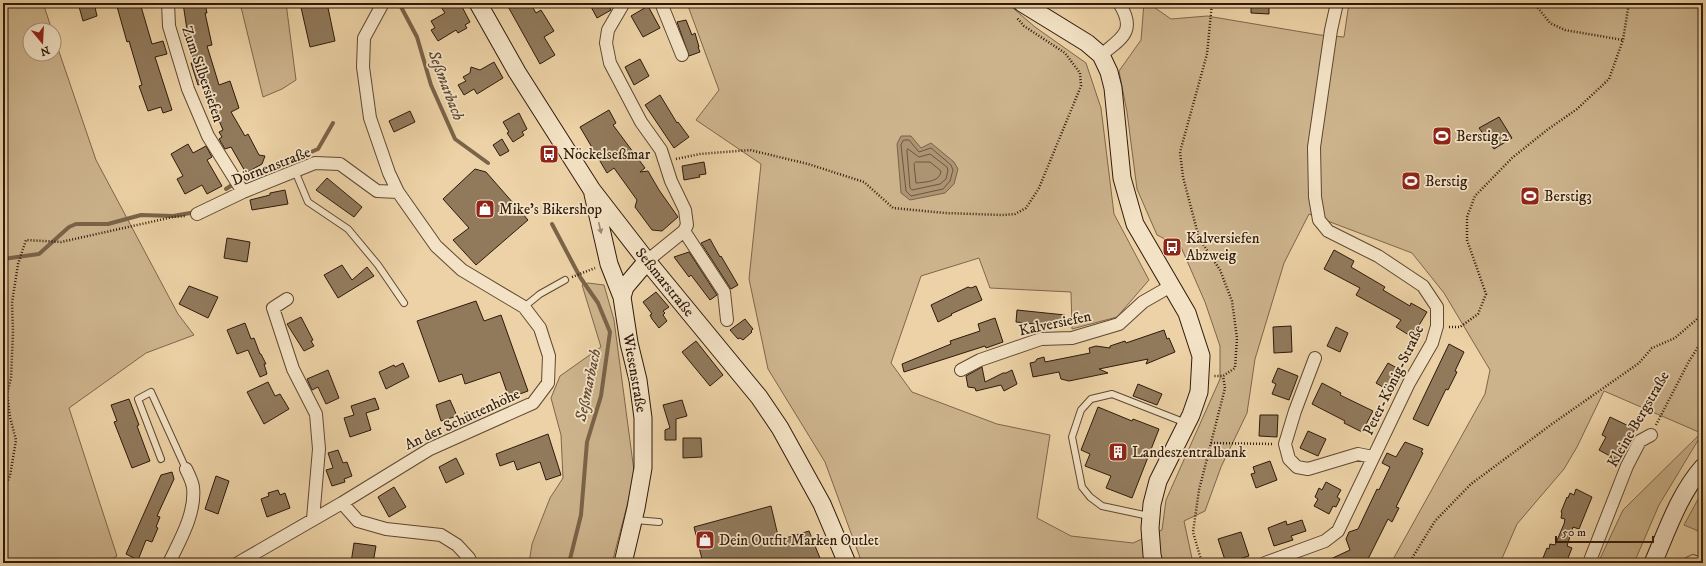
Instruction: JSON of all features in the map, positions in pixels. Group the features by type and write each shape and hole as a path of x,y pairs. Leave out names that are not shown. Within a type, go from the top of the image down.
{"street":[{"name":"Zum Silbersiefen","path":"168,3 169,26 188,89 208,136 243,192"},
{"name":"Seßmarstraße","path":"478,3 517,72 592,190 647,261 759,397 780,428 822,504 847,563"},
{"path":"661,3 682,55"},
{"path":"1101,55 1120,40 1126,30 1126,15 1119,3"},
{"name":"Peter-König-Straße","path":"1265,563 1326,541 1338,531 1352,504 1372,457 1409,383 1432,343 1437,326 1437,307 1423,286 1378,256 1328,231 1319,220 1315,198 1314,147 1330,30 1337,3"},
{"name":"An der Schüttenhöhe","path":"238,563 342,503 430,448 533,403 548,383 549,356 540,328 524,307 462,270 436,246 398,192 370,118 363,67 364,38 382,4"},
{"path":"622,4 608,30 606,43 610,63 641,122 662,150 671,181 687,217 687,225 684,231 647,261 625,287 622,297"},
{"path":"1024,4 1087,43 1101,55 1109,72 1113,88 1122,178 1135,224 1187,313 1194,329 1201,356 1199,392 1187,423 1158,481 1150,528 1154,563"},
{"name":"Dörnenstraße","path":"197,214 243,192 315,163 340,164 376,191 398,192"},
{"name":"Wiesenstraße","path":"592,190 609,264 622,297 629,343 638,380 643,418 643,468 624,563"},
{"path":"684,231 724,292 727,320"},
{"name":"Kalversiefen","path":"961,370 980,360 1040,339 1072,338 1119,324 1144,302 1171,286"},
{"path":"287,299 273,308 292,369 316,414 319,449 313,519"},
{"path":"1315,358 1295,411 1285,444 1289,459 1297,467 1308,469 1358,454 1372,457"},
{"name":"Kleine Bergstraße","path":"1590,563 1627,466 1640,441 1651,434"},
{"path":"1653,563 1676,511 1696,475 1703,467"},
{"path":"169,563 187,521 193,501 193,485 186,469"},
{"path":"342,503 358,521 386,528 441,535 457,545 469,558 471,563"}],"lane":[{"path":"295,171 308,202 348,229 378,265 404,303"},
{"path":"524,307 540,294 565,280"},
{"path":"162,459 138,398 151,392 186,469"},
{"path":"1151,517 1102,506 1090,497 1082,487 1072,438 1081,410 1091,399 1112,394 1187,423"},
{"path":"633,520 659,522"},
{"path":"1683,563 1694,558 1703,561"}],"path":[{"path":"1200,376 1223,376 1235,368 1238,338 1232,301 1220,270 1199,238 1183,177 1180,152 1207,54 1212,3"},
{"path":"1534,3 1550,23 1565,30 1623,40"},
{"path":"1437,326 1460,327 1478,314 1486,294 1468,240 1466,218 1475,196 1512,158 1547,130 1577,109 1609,79 1623,40 1629,3"},
{"path":"665,160 700,154 750,150 808,164 864,182 893,208 945,213 1015,214 1026,208 1039,188 1081,86 1080,73 1065,53 1024,26 1014,14 1024,4"},
{"path":"3,482 7,482 10,476 16,440 10,417 7,394 11,378 13,332 12,303 14,280 19,257 26,240 49,240 61,242 173,217 197,214"},
{"path":"1409,563 1435,521 1471,484 1552,424 1639,363 1652,348 1675,338 1703,312"},
{"name":"Kleine Bergstraße","path":"1651,434 1688,363 1703,339"},
{"path":"1202,563 1193,532 1199,490 1225,388 1223,376"},
{"path":"1211,443 1285,444"}],"shaded area":[{"path":"3,3 43,3 49,22 22,22 22,62 62,62 62,60 96,160 178,314 194,335 146,353 69,408 117,556 104,563 3,563"},
{"path":"240,3 286,3 296,80 282,89 263,97"},
{"path":"689,3 1007,3 1035,27 1086,63 1101,108 1114,214 1149,280 1117,317 1072,329 1071,292 990,288 979,258 921,276 891,363 912,392 997,424 1050,435 1037,518 1071,536 1133,543 1162,530 1166,500 1220,379 1220,346 1205,302 1181,247 1157,235 1137,189 1127,112 1119,71 1141,40 1144,3 1148,3 1171,19 1207,16 1320,35 1344,37 1349,3 1703,3 1703,432 1659,505 1634,563 1598,563 1623,510 1701,433 1604,391 1577,447 1564,469 1517,524 1500,563 1391,563 1485,394 1490,370 1444,293 1412,253 1309,214 1284,263 1255,359 1247,413 1221,467 1205,511 1184,521 1193,563 862,563 825,462 768,369 749,279 761,164 696,120 719,90 688,6"},
{"path":"588,283 604,285 614,320 634,471 633,483 612,563 529,563 532,544 550,498 563,478 561,435 551,398 560,376 601,347 582,285"},
{"path":"1703,490 1703,533 1684,525"}],"water":[{"path":"901,136 911,136 921,148 931,143 954,162 958,169 954,184 945,193 910,200 901,193 897,144"}],"building":[{"path":"78,3 94,3 97,16 83,21"},
{"path":"116,3 140,3 152,44 163,41 167,54 155,57 172,110 163,113 161,107 148,111 139,86 142,85 129,41 127,42"},
{"path":"183,3 205,3 207,13 205,13 212,45 207,46 219,85 230,81 239,108 231,112 245,136 248,134 259,155 265,156 262,164 246,173 231,147 225,149 219,139 222,137 219,132 223,130 213,104 204,83 198,85 191,63 194,62"},
{"path":"300,3 327,3 335,41 310,47"},
{"path":"449,3 460,3 470,22 465,25 467,28 458,33 456,30 438,41 431,30 435,28 431,21 445,13 441,7"},
{"path":"506,3 530,3 536,13 541,10 554,31 544,37 555,55 540,64"},
{"path":"589,3 608,3 611,10 597,18"},
{"path":"1251,3 1269,3 1269,14 1251,13"},
{"path":"648,6 660,28 643,37 631,16"},
{"path":"686,20 692,35 695,33 700,52 689,56 677,22"},
{"path":"640,59 649,76 634,85 625,67"},
{"path":"494,62 503,78 477,94 474,89 464,95 458,85 466,81 463,77 470,73 471,67 480,70"},
{"path":"660,95 677,123 678,122 689,137 674,148 645,105"},
{"path":"609,110 616,123 613,125 645,168 640,172 648,171 678,217 662,231 652,230 635,207 637,200 614,168 607,173 580,127"},
{"path":"410,111 415,122 394,132 389,121"},
{"path":"519,113 527,129 522,132 524,135 513,142 507,133 509,132 503,122"},
{"path":"1499,117 1512,138 1494,149 1479,128"},
{"path":"502,139 509,151 500,156 493,145"},
{"path":"188,144 193,153 206,146 212,157 207,160 222,186 207,194 202,185 185,194 177,179 183,176 171,154"},
{"path":"704,162 706,174 699,175 700,177 684,180 682,166"},
{"name":"Mike's Bikershop","path":"475,169 486,172 528,220 476,265 453,240 469,228 443,199"},
{"path":"327,178 362,207 354,217 316,190"},
{"path":"285,190 288,204 252,210 250,200 270,195 270,193"},
{"path":"227,238 250,242 247,262 224,258"},
{"path":"710,239 738,285 731,289 701,243"},
{"path":"1334,250 1354,261 1351,267 1385,287 1383,290 1410,306 1411,303 1427,312 1412,337 1396,327 1401,320 1356,295 1360,288 1324,269"},
{"path":"689,252 717,295 710,300 691,275 689,277 674,257"},
{"path":"342,265 352,280 367,267 374,276 338,298 324,275"},
{"path":"189,286 218,297 208,318 179,304"},
{"path":"976,286 982,300 951,314 952,315 938,322 931,305 968,287 971,288"},
{"path":"656,292 669,307 663,311 665,313 663,315 667,321 659,328 650,315 652,314 643,302"},
{"path":"476,301 484,321 501,315 528,391 509,398 500,372 465,384 462,374 439,382 417,321"},
{"path":"1017,310 1065,315 1064,327 1016,322"},
{"path":"301,317 313,340 311,341 314,346 304,351 287,324"},
{"path":"995,318 1003,342 986,348 985,346 904,372 902,364 951,344 950,341 980,331 978,324"},
{"path":"745,319 753,329 751,331 752,332 743,340 740,338 738,339 730,330"},
{"path":"245,323 251,339 254,338 260,354 266,364 264,364 267,374 260,377 248,350 237,354 227,330"},
{"path":"1291,326 1292,352 1274,353 1273,327"},
{"path":"1336,327 1348,333 1340,352 1327,346"},
{"path":"1164,330 1167,339 1169,338 1175,352 1146,364 1148,359 1099,369 1108,373 1069,381 1061,379 1059,372 1033,377 1030,363 1035,362 1037,359 1044,357 1045,362 1090,353 1089,348 1096,346 1110,348 1110,346 1125,341 1126,343"},
{"path":"696,341 723,375 710,386 682,352"},
{"path":"1449,344 1464,352 1455,371 1457,372 1448,390 1446,389 1428,426 1413,419"},
{"path":"403,363 409,377 386,389 379,372 394,365 395,367"},
{"path":"1388,363 1404,372 1393,393 1376,383"},
{"path":"982,367 985,382 1012,370 1017,384 1004,391 1001,385 976,391 975,388 968,387 966,376"},
{"path":"1278,368 1298,376 1289,400 1272,394 1276,384 1272,382"},
{"path":"328,370 339,398 326,404 318,387 312,390 307,379"},
{"path":"268,382 275,396 280,394 289,409 264,424 247,392"},
{"path":"1322,383 1341,393 1340,395 1373,411 1362,432 1344,423 1345,421 1312,404"},
{"path":"1138,384 1162,394 1157,405 1133,396"},
{"path":"375,398 379,409 366,413 371,430 350,437 344,418 354,415 351,406"},
{"path":"129,399 150,461 132,468 114,422 117,421 111,405"},
{"path":"450,400 457,416 441,421 436,405"},
{"path":"682,400 687,416 676,419 676,440 665,440 665,430 670,428 663,405"},
{"name":"Landeszentralbank","path":"1098,407 1132,421 1133,419 1159,429 1132,498 1106,488 1111,476 1085,466 1090,454 1081,450"},
{"path":"1260,415 1278,415 1277,437 1259,436"},
{"path":"1610,417 1635,429 1630,439 1631,443 1628,444 1619,461 1599,450 1606,437 1602,435"},
{"path":"1308,431 1326,439 1318,456 1300,448"},
{"path":"548,434 561,475 546,480 540,462 517,470 514,461 500,466 496,454"},
{"path":"683,438 701,438 702,457 683,458"},
{"path":"1405,442 1423,449 1421,452 1423,453 1396,507 1399,508 1392,522 1388,519 1367,561 1364,563 1322,563 1350,550 1346,539 1349,532 1358,529 1377,489 1379,490 1390,467 1382,463 1387,453 1396,457"},
{"path":"338,450 343,463 347,462 352,476 344,479 345,482 332,486 326,470 333,468 328,453"},
{"path":"456,458 464,474 446,483 439,467"},
{"path":"1270,461 1277,480 1256,488 1251,474 1255,473 1253,467"},
{"path":"172,472 174,479 157,516 160,517 156,527 158,528 152,542 146,540 138,560 126,554 161,475"},
{"path":"216,476 229,481 218,514 205,509"},
{"path":"1326,482 1341,490 1337,497 1340,499 1336,507 1333,506 1329,514 1314,506 1318,499 1315,497 1319,488 1322,490"},
{"path":"394,487 406,507 389,517 378,497"},
{"path":"1576,489 1592,497 1579,529 1573,527 1567,546 1572,548 1566,563 1541,563 1547,548 1549,549 1550,544 1555,545 1565,519 1561,518 1561,512 1567,497 1568,498 1570,493 1574,495"},
{"path":"278,490 280,495 285,493 290,508 267,517 261,499 269,496 268,493"},
{"path":"771,506 779,540 809,531 822,563 703,563 694,527"},
{"path":"1302,520 1306,531 1291,536 1293,540 1274,546 1268,528 1286,521 1287,525"},
{"path":"1241,532 1249,556 1226,563 1218,539"},
{"path":"354,543 376,546 373,563 351,563"}],"waterway":[{"name":"Seßmarbach","path":"399,3 417,37 431,85 455,139 488,163"},
{"path":"253,177 318,149 333,123"},
{"path":"226,189 232,185"},
{"path":"3,259 39,254 69,227 76,224 108,224 141,215 173,216 196,212"},
{"name":"Seßmarbach","path":"552,224 580,277 598,303 610,332 601,396 587,442 581,515 569,563"}],"place":[{"name":"Berstig 2","path":"1442,136"},
{"name":"Nöckelseßmar","path":"549,154"},
{"name":"Berstig","path":"1411,181"},
{"name":"Berstig3","path":"1530,196"},
{"name":"Mike's Bikershop","path":"485,209"},
{"name":"Kalversiefen Abzweig","path":"1172,247"},
{"name":"Landeszentralbank","path":"1118,452"},
{"name":"Dein Outfit Marken Outlet","path":"705,540"}]}
